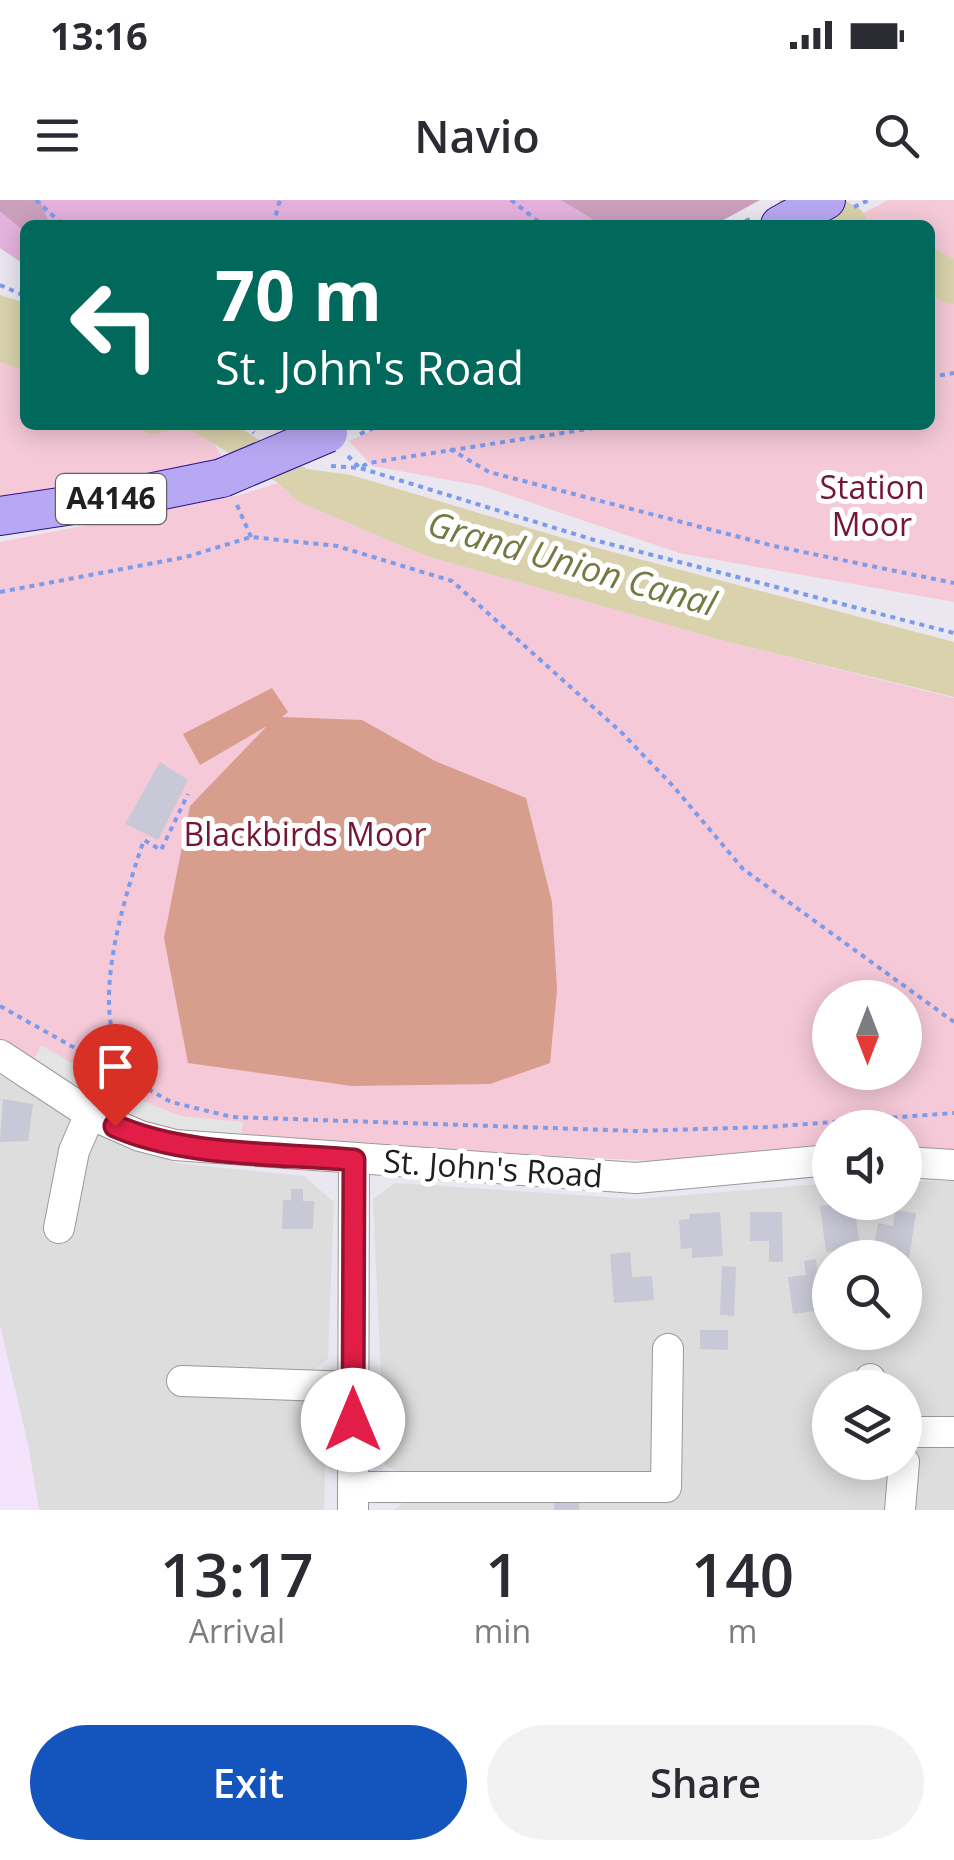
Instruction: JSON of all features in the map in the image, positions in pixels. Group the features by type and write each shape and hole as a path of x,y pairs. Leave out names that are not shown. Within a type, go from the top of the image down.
{"main road":[{"path":"768,220 843,202"},
{"name":"A4146","path":"0,516 132,496 229,492 334,441"}],"street":[{"name":"St. John's Road","path":"1,1058 90,1114 140,1136 175,1144 636,1178 812,1162"},
{"path":"59,1228 74,1151 90,1114"},
{"path":"354,1160 353,1498 666,1487 668,1350"},
{"path":"922,1163 954,1165"},
{"path":"182,1381 354,1387"},
{"path":"922,1440 954,1432"},
{"path":"900,1510 902,1480"}],"path":[{"path":"36,200 58,220"},
{"path":"511,200 537,220"},
{"path":"843,202 870,200"},
{"path":"251,430 255,434"},
{"path":"360,468 368,463 580,430"},
{"path":"334,441 360,468 594,540 954,633"},
{"path":"450,449 489,472 774,546 954,583"},
{"path":"229,492 251,537"},
{"path":"0,592 186,557 251,537 337,546 452,581 621,732 674,786 743,869 954,1022"},
{"path":"131,1081 112,1032 109,998 114,954 144,840 162,850 188,794"},
{"path":"0,1006 171,1102 232,1117 636,1131 767,1127 954,1113"}],"shaded area":[{"path":"0,200 726,200 679,220 20,220 20,262 0,248"},
{"path":"0,200 40,200 48,220 20,220 20,228 0,211"},
{"path":"561,200 760,200 723,220 594,220"},
{"path":"41,1045 123,1093 181,1116 243,1122 241,1138 204,1136 144,1120 107,1105 33,1061"},
{"path":"0,1076 140,1136 175,1163 304,1176 334,1202 328,1359 313,1370 314,1397 327,1409 324,1510 39,1510 0,1326"},
{"path":"922,1181 954,1181 954,1510 394,1510 405,1501 405,1474 385,1466 373,1199 395,1183 638,1199 812,1184 812,1220 922,1220"},
{"path":"0,1326 28,1445 39,1510 0,1510"}],"green space":[{"name":"Station Moor","path":"888,200 954,200 954,602 679,553 482,486 372,466 349,441 373,430 935,430 935,220 851,220"},
{"path":"0,362 20,369 20,430 143,430 152,434 193,431 213,441 226,465 0,502"},
{"name":"Blackbirds Moor","path":"278,483 299,502 426,556 728,642 954,698 954,1155 922,1152 922,1110 812,1110 812,1148 652,1161 356,1145 188,1131 138,1121 0,1041 0,542 240,495"},
{"path":"272,688 288,712 282,717 362,720 435,761 526,798 552,902 557,990 550,1063 490,1084 352,1086 188,1063 164,938 190,806 267,726 200,765 183,734"}],"water":[{"path":"0,295 20,301 20,369 0,362"},
{"path":"142,430 172,430 152,435"},
{"name":"Grand Union Canal","path":"172,430 243,430 307,469 351,475 590,546 954,642 954,697 728,642 426,556 299,502 278,483 193,431"}],"building":[{"path":"160,762 188,780 158,840 125,824"},
{"path":"3,1099 33,1104 28,1141 0,1142"},
{"path":"291,1189 303,1189 303,1201 314,1201 313,1229 282,1229 283,1200 291,1200"},
{"path":"720,1212 723,1256 692,1258 692,1248 681,1249 679,1220 690,1219 689,1214"},
{"path":"750,1212 782,1212 783,1262 769,1262 769,1241 750,1241"},
{"path":"822,1220 856,1220 859,1240 824,1240"},
{"path":"894,1220 915,1220 912,1240 875,1240 878,1223 893,1226"},
{"path":"630,1252 632,1277 652,1276 654,1300 614,1303 610,1254"},
{"path":"812,1260 812,1311 793,1314 788,1277 806,1275 804,1261"},
{"path":"722,1266 736,1267 734,1316 720,1315"},
{"path":"700,1330 728,1330 728,1350 700,1349"},
{"path":"554,1500 579,1500 579,1510 554,1510"}],"waterway":[{"path":"800,200 837,220"},
{"path":"935,273 954,283"}],"route":[{"path":"115,1126 175,1144 354,1160 353,1420"}]}
